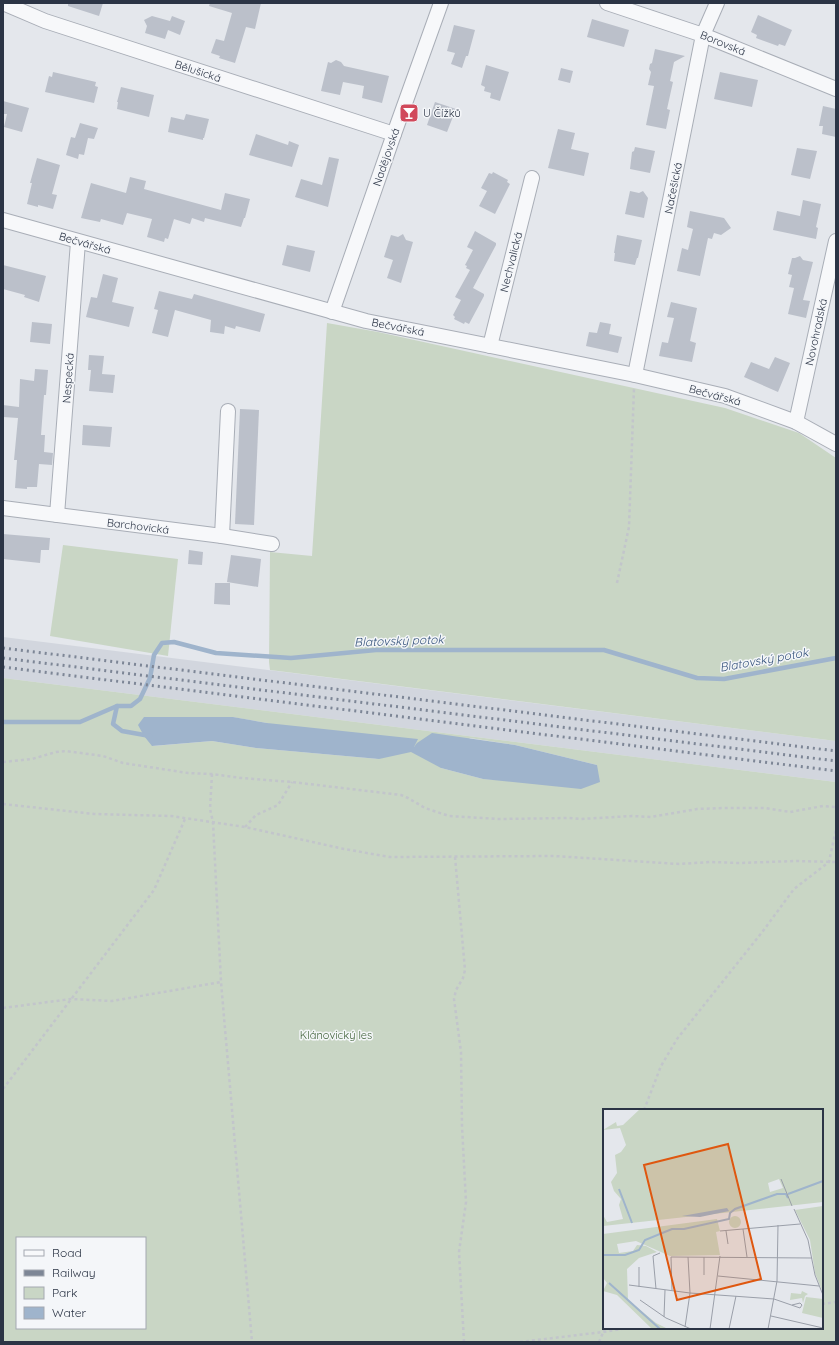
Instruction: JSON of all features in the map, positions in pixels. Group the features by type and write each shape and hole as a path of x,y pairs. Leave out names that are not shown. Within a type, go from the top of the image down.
{"street":[{"name":"Bělušická","path":"3,3 46,21 394,134"},
{"name":"Nadějovská","path":"332,312 441,3"},
{"name":"Borovská","path":"607,3 703,35 836,89"},
{"name":"Načešická","path":"635,375 703,35 717,3"},
{"name":"Nechvalická","path":"490,346 532,178"},
{"name":"Bečvářská","path":"3,220 366,321 635,375 725,396 796,422 836,444"},
{"name":"Novohradská","path":"796,422 836,241"},
{"name":"Nespecká","path":"57,515 78,242"},
{"path":"222,536 228,411"},
{"name":"Barchovická","path":"3,508 222,536 272,544"}],"path":[{"path":"617,583 629,527 635,375"},
{"path":"3,762 32,759 56,752 103,756 123,763 188,773 292,782 401,795 425,808 449,816 478,818 581,819 632,816 651,818 696,809 765,808 790,812 823,806 836,807"},
{"path":"212,774 210,809 213,822 221,982 252,1342"},
{"path":"245,827 256,815 278,805 292,782"},
{"path":"3,804 94,814 171,816 245,827 344,850 390,857 554,856 679,864 712,862 836,862"},
{"path":"3,1089 154,890 185,819"},
{"path":"644,1109 660,1066 677,1039 763,931 794,889 829,862 836,829"},
{"path":"455,857 465,970 463,978 456,990 454,999 461,1052 462,1126 466,1202 459,1252 464,1342"},
{"path":"3,1008 71,999 112,1001 221,982"},
{"path":"823,1304 836,1302"},
{"path":"599,1342 604,1329"},
{"path":"520,1342 622,1329"}],"shaded area":[{"path":"3,637 836,741 836,782 3,678"}],"green space":[{"path":"327,323 378,332 725,408 799,433 836,458 836,741 270,670 270,552 312,556"},
{"path":"63,545 178,559 168,656 50,636"},
{"name":"Klánovický les","path":"3,678 836,782 836,1342 3,1342","holes":["144,717 232,717 267,723 379,759 256,748 212,741 153,746","470,738 515,745 597,765 501,780 483,779 441,768"]}],"water":[{"path":"144,717 233,717 267,723 418,739 414,747 417,743 432,733 515,745 597,765 600,782 581,789 483,779 441,768 411,752 379,759 256,748 212,741 152,746 138,725"}],"building":[{"path":"68,3 103,3 99,16 68,6"},
{"path":"210,3 261,3 255,29 246,27 235,63 219,58 220,56 211,53 216,39 224,41 232,13 209,6"},
{"path":"758,15 792,30 785,46 779,44 778,46 756,38 757,35 751,32"},
{"path":"152,16 170,21 172,16 185,21 180,35 168,30 165,39 145,33 147,26 144,20"},
{"path":"592,19 629,30 624,47 587,37"},
{"path":"454,25 475,30 468,56 466,56 462,68 451,64 455,53 447,51"},
{"path":"655,49 685,56 674,62 670,81 673,82 667,109 670,110 666,129 646,125 654,86 648,85 651,72 649,69"},
{"path":"336,60 341,62 344,66 389,76 382,103 362,98 364,86 343,82 340,95 321,91 328,62 331,63"},
{"path":"486,65 509,72 500,101 490,98 491,93 484,91 485,87 481,85"},
{"path":"561,68 573,71 570,83 558,80"},
{"path":"53,72 96,82 95,86 98,87 94,103 45,92 49,76 52,77"},
{"path":"720,72 758,80 752,107 714,99"},
{"path":"121,87 154,95 149,117 117,109 117,102"},
{"path":"3,101 29,108 22,132 4,127 7,114 3,114"},
{"path":"435,102 456,109 447,132 427,125"},
{"path":"823,106 836,109 836,137 822,134 823,126 819,126"},
{"path":"186,114 209,119 203,140 168,132 171,117 184,120"},
{"path":"80,123 98,128 94,139 88,138 84,155 79,154 78,159 66,155 71,137 75,138"},
{"path":"558,129 575,133 571,149 589,153 584,176 548,168"},
{"path":"256,134 288,145 289,141 299,145 292,167 249,155"},
{"path":"635,147 655,151 650,173 630,169 632,152 634,151"},
{"path":"797,148 817,151 810,179 791,175"},
{"path":"329,157 339,159 328,207 295,197 301,179 322,185"},
{"path":"37,158 60,165 52,194 57,195 53,209 27,204 32,183 30,183"},
{"path":"493,172 508,180 507,182 510,184 495,214 479,206 487,191 481,188 489,173 492,174"},
{"path":"130,177 146,181 144,189 221,210 225,193 250,199 245,218 241,227 205,218 204,222 192,218 190,224 174,219 168,239 165,238 164,242 147,237 152,219 127,213 123,225 101,219 100,222 81,218 91,183 126,193"},
{"path":"630,191 639,193 643,191 648,198 644,218 625,214"},
{"path":"803,200 821,204 816,227 818,228 816,239 773,230 777,211 800,216"},
{"path":"690,211 724,218 731,228 721,235 714,233 712,239 708,238 700,276 677,271 682,248 688,250 693,229 687,227"},
{"path":"475,231 496,243 496,245 473,288 484,294 484,296 469,324 465,322 464,324 454,319 455,317 453,315 461,300 455,297 470,270 466,268 467,266 465,265 473,250 467,247"},
{"path":"403,234 406,240 413,242 401,283 387,278 393,260 384,257 391,235 398,237"},
{"path":"617,235 642,240 635,265 614,261"},
{"path":"287,245 315,251 310,272 282,265"},
{"path":"800,256 803,260 813,262 803,300 810,301 806,318 788,314 794,288 789,287 792,275 788,274 792,258"},
{"path":"3,265 46,276 39,302 24,297 25,295 3,289"},
{"path":"103,274 118,278 112,302 134,307 129,327 86,317 91,297 97,298"},
{"path":"159,291 192,299 194,294 265,314 260,332 236,326 235,329 225,326 224,334 210,332 211,320 175,310 168,337 152,333 158,310 154,309"},
{"path":"671,302 697,308 690,341 696,343 692,362 659,356 662,342 668,343 674,318 667,317"},
{"path":"32,322 52,324 50,344 30,342"},
{"path":"600,322 611,324 609,334 622,337 618,353 586,346 589,332 597,333"},
{"path":"89,355 104,356 102,374 115,375 113,393 89,391 91,370 88,370"},
{"path":"775,357 790,363 778,392 744,377 751,362 769,369"},
{"path":"35,369 48,370 46,395 44,395 41,435 45,435 44,452 53,453 52,465 39,464 37,487 27,487 27,489 15,488 17,460 14,460 18,418 3,417 3,405 19,407 20,379 34,381"},
{"path":"240,409 259,410 254,525 235,524"},
{"path":"83,425 112,427 110,447 82,445"},
{"path":"3,534 50,538 49,550 41,550 40,563 3,559"},
{"path":"189,550 203,552 202,565 188,564"},
{"path":"231,555 261,559 258,587 227,582"},
{"path":"215,583 230,583 230,605 214,604"}],"waterway":[{"name":"Blatovský potok","path":"3,722 80,722 117,706 131,706 140,699 150,678 154,655 162,643 174,642 216,653 291,658 376,650 604,650 697,678 724,679 836,658"},
{"path":"117,706 113,724 122,731 150,736"}],"railway":[{"path":"3,648 836,751"},
{"path":"3,658 836,761"},
{"path":"3,667 836,771"}],"place":[{"name":"U Čížků","path":"409,113"}]}
